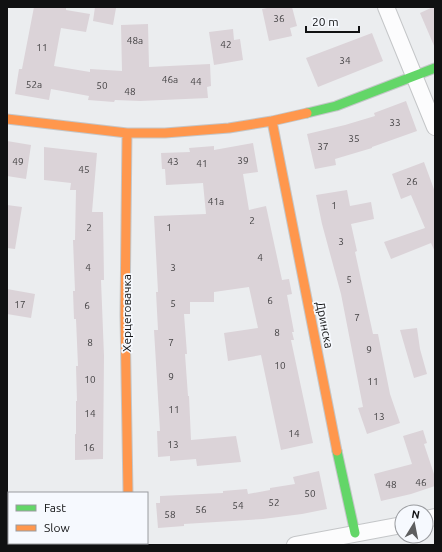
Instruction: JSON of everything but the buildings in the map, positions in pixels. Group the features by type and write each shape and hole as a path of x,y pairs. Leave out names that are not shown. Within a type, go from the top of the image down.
{"street":[{"path":"386,7 435,127"},
{"path":"7,119 128,133 165,133 215,130 272,121 336,106 435,68"},
{"name":"Дринска","path":"272,121 328,407 355,533"},
{"name":"Херцеговачка","path":"128,133 125,315 128,492"},
{"path":"295,545 394,526"}],"traffic: fast":[{"path":"307,113 336,106 435,68"},
{"path":"337,451 355,533"}],"traffic: slow":[{"path":"7,119 127,133 165,133 229,128 272,121 307,113"},
{"path":"272,121 337,451"},
{"path":"127,133 125,315 128,492"}]}
